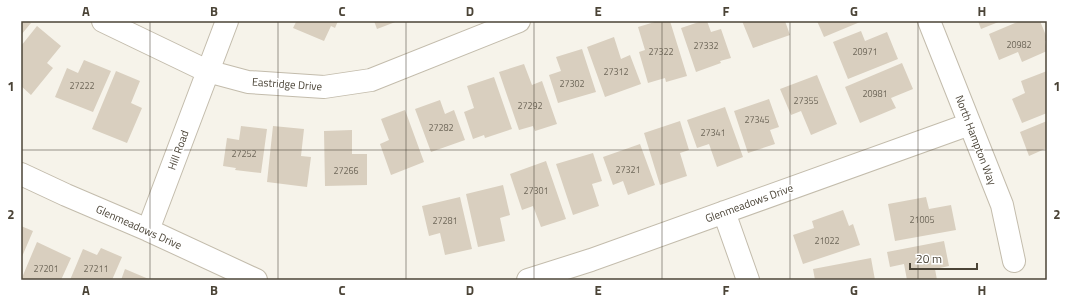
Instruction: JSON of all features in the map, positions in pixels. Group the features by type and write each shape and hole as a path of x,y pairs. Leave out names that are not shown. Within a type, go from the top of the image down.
{"street":[{"name":"Eastridge Drive","path":"103,21 207,71 248,82 290,86 324,87 371,80 519,21"},
{"name":"Hill Road","path":"148,230 227,21"},
{"name":"North Hampton Way","path":"929,21 1002,205 1014,261"},
{"name":"Glenmeadows Drive","path":"528,280 591,260 970,124"},
{"name":"Glenmeadows Drive","path":"21,174 256,280"},
{"path":"724,212 748,280"}],"building":[{"path":"21,21 28,21 31,23 21,35"},
{"path":"293,21 338,21 335,28 331,26 324,41 293,28 296,22"},
{"path":"374,21 398,21 377,29"},
{"path":"658,21 670,21 687,76 666,82 665,78 648,83 639,52 645,50 638,27"},
{"path":"702,21 707,21 711,32 721,29 731,58 720,61 721,63 696,72 681,28"},
{"path":"742,21 785,21 790,35 753,48"},
{"path":"817,21 859,21 860,22 824,37"},
{"path":"978,21 1001,21 981,29"},
{"path":"1020,21 1040,21 1047,38 1045,41 1047,51 1022,62 1018,52 999,60 989,34"},
{"path":"37,26 61,46 47,63 53,68 31,95 21,86 21,46"},
{"path":"861,31 865,41 887,32 898,59 848,79 833,42"},
{"path":"614,37 621,59 630,55 641,84 605,97 587,47"},
{"path":"582,49 596,92 558,103 549,75 561,71 556,57"},
{"path":"84,60 111,71 93,112 55,97 67,68 78,73"},
{"path":"902,63 913,89 891,98 896,108 860,123 845,87"},
{"path":"524,64 532,85 542,81 557,124 535,131 533,126 519,130 499,72"},
{"path":"116,71 140,81 131,103 142,108 127,143 92,129"},
{"path":"1047,71 1047,113 1022,123 1012,99 1025,93 1021,81"},
{"path":"817,75 837,124 811,135 801,111 791,115 780,89"},
{"path":"494,77 512,129 485,138 484,135 473,139 464,112 474,108 467,86"},
{"path":"769,99 779,127 770,130 775,144 748,153 734,111"},
{"path":"440,100 445,114 454,110 465,140 431,152 415,109"},
{"path":"725,107 743,157 717,167 709,144 697,148 687,120"},
{"path":"405,110 424,162 391,175 380,144 389,140 381,119"},
{"path":"680,121 689,150 680,153 687,176 660,185 644,133"},
{"path":"1047,121 1047,148 1029,156 1020,132"},
{"path":"241,126 267,129 261,173 235,170 236,168 223,166 227,138 239,140"},
{"path":"273,126 304,129 301,156 311,157 307,187 267,182"},
{"path":"352,130 352,154 367,154 367,185 325,186 324,131"},
{"path":"640,144 655,185 628,195 623,181 613,185 603,157"},
{"path":"593,153 602,181 592,184 599,206 573,215 556,164"},
{"path":"546,161 566,219 541,227 533,206 522,210 510,174"},
{"path":"503,185 510,215 500,218 505,241 478,247 466,194"},
{"path":"460,197 472,249 445,255 440,233 429,236 422,206"},
{"path":"926,197 929,209 951,205 956,230 895,241 888,204"},
{"path":"843,210 849,226 853,224 860,245 803,264 793,235 814,228 812,221"},
{"path":"21,226 33,231 21,259"},
{"path":"944,241 949,266 935,269 937,280 907,280 904,264 890,267 887,252"},
{"path":"37,242 71,258 61,280 21,280"},
{"path":"101,248 122,257 112,280 70,280 83,249 97,255"},
{"path":"871,258 875,280 815,280 813,269"},
{"path":"125,269 151,280 121,280"}]}
